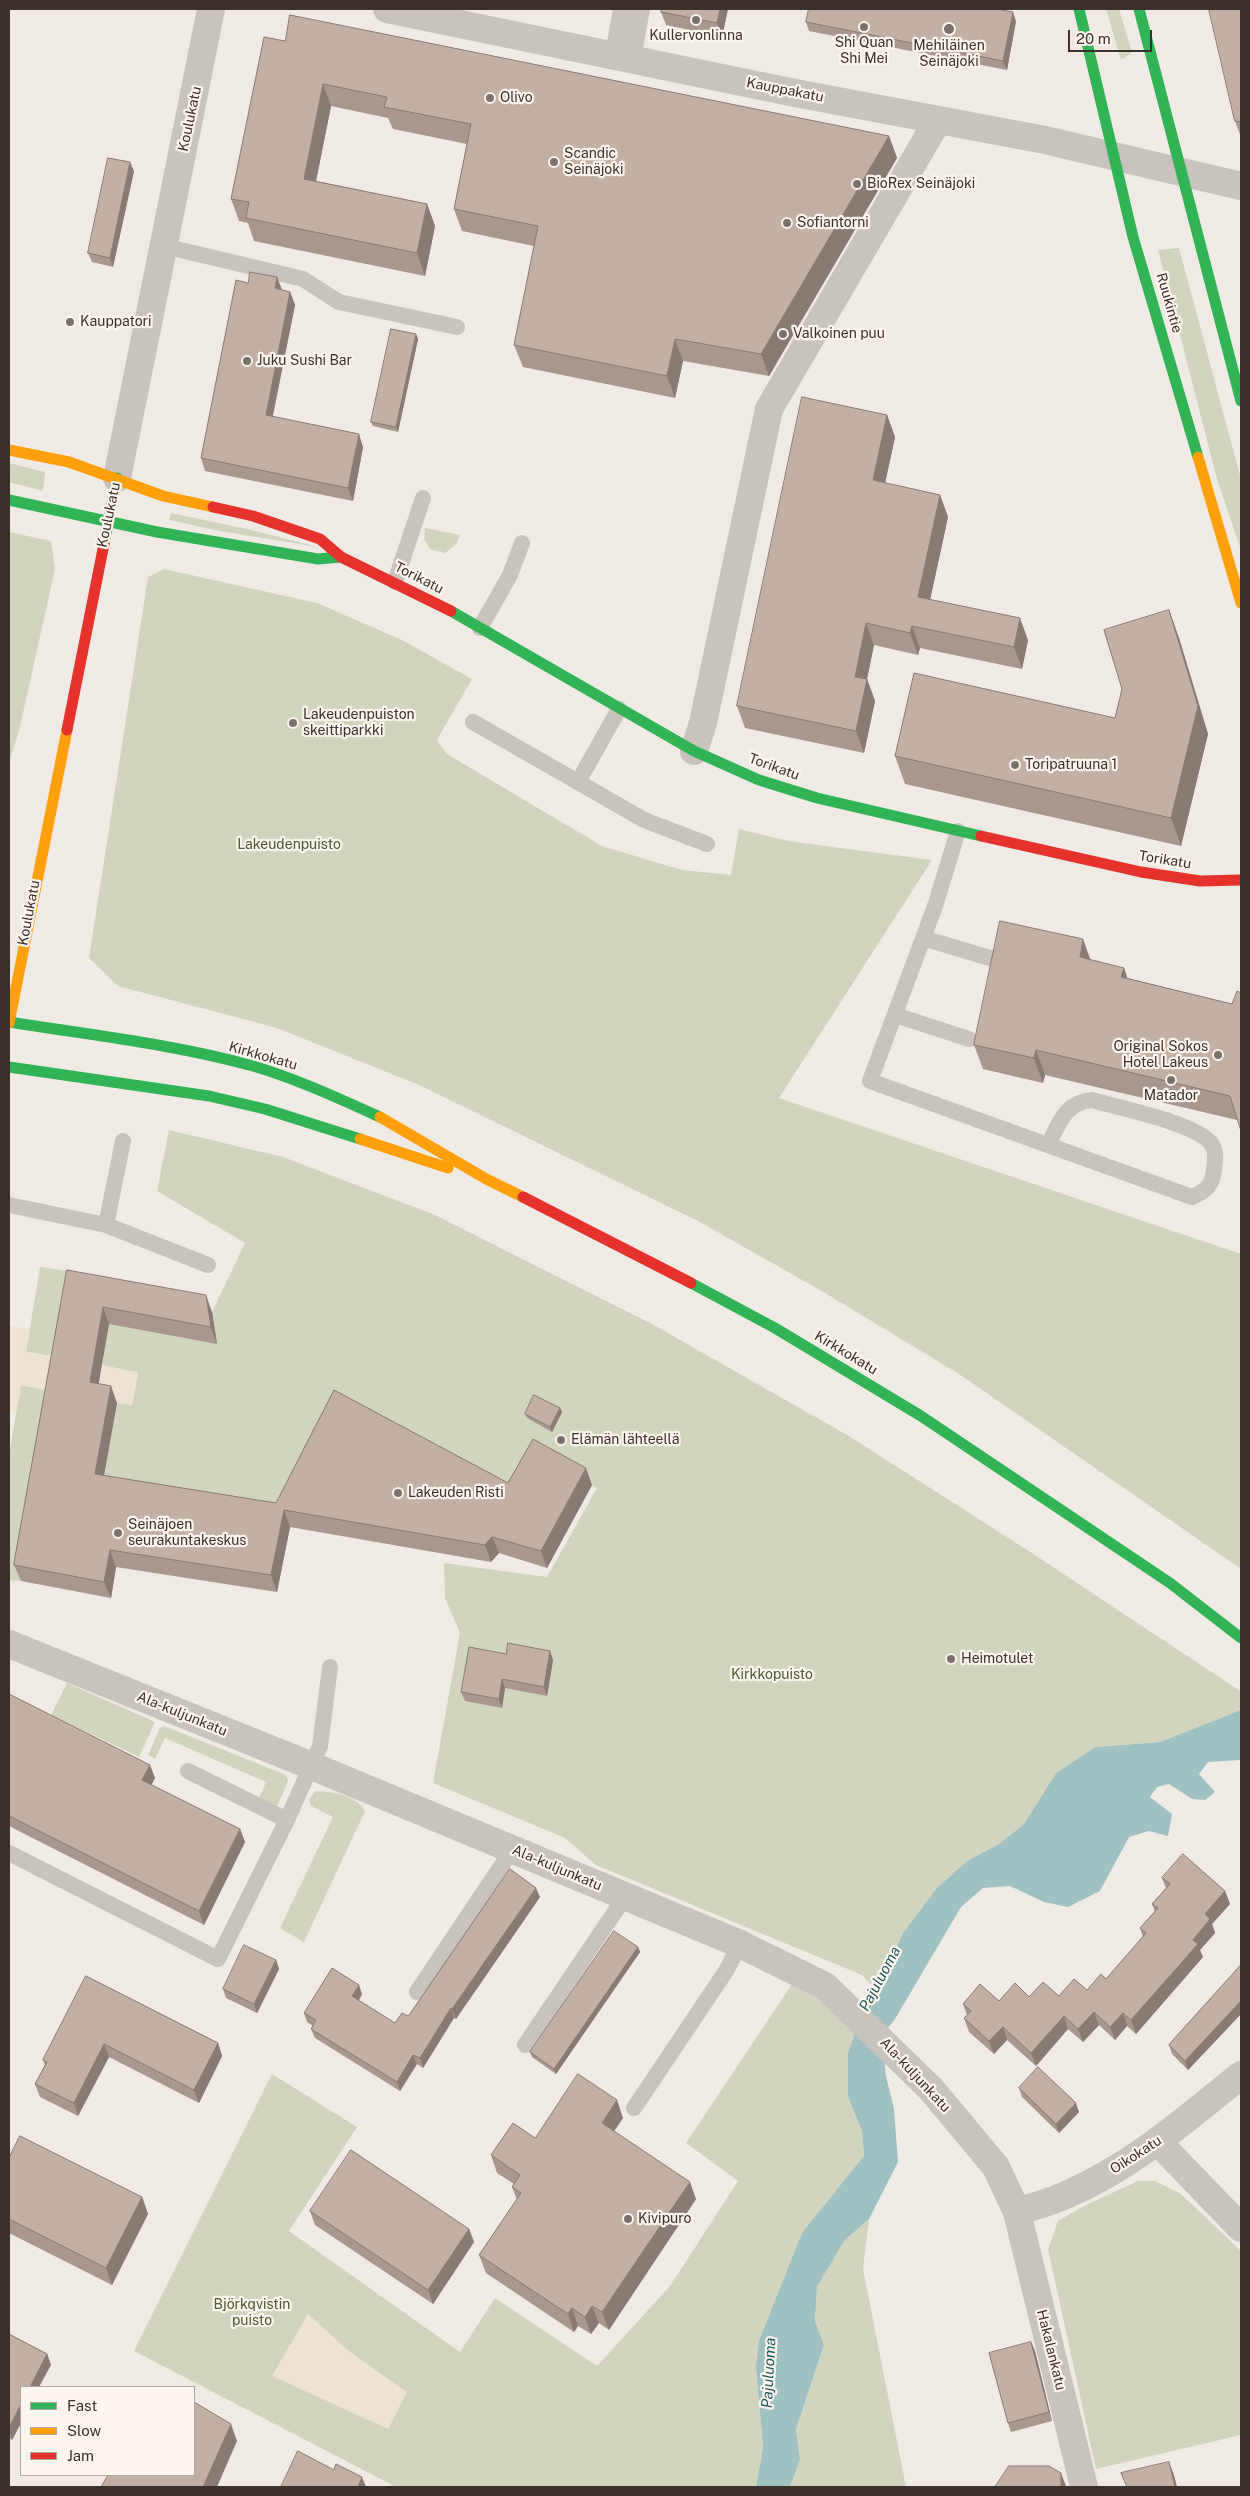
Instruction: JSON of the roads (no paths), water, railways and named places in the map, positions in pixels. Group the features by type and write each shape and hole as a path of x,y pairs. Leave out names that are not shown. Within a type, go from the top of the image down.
{"main road":[{"name":"Ruukintie","path":"1079,9 1134,237 1241,603"},
{"path":"1139,9 1241,401"},
{"name":"Torikatu","path":"9,450 68,462 163,496 253,516 320,538 341,557 395,582 480,628 694,751 760,780 817,798 1141,872 1200,881 1241,880"},
{"name":"Koulukatu","path":"9,1022 117,478"},
{"name":"Torikatu","path":"9,500 157,532 318,559 341,557"},
{"name":"Kirkkokatu","path":"9,1022 182,1050 252,1066 310,1086 388,1121 488,1180 649,1260 775,1328 920,1416 1170,1583 1241,1638"},
{"name":"Kirkkokatu","path":"9,1067 78,1079 162,1087 240,1102 488,1180"},
{"name":"Kirkkokatu","path":"1170,1583 1233,1617"}],"street":[{"name":"Koulukatu","path":"117,478 211,9"},
{"name":"Kauppakatu","path":"387,9 1045,140 1241,186"},
{"path":"620,56 636,9"},
{"path":"694,751 703,723 769,409 938,120"},
{"name":"Ala-kuljunkatu","path":"9,1644 312,1766 740,1944 824,1986 854,2012 931,2089 996,2168 1017,2212"},
{"name":"Oikokatu","path":"1017,2212 1068,2195 1115,2170 1158,2142 1241,2075"},
{"path":"1158,2142 1241,2228"},
{"name":"Hakalankatu","path":"1017,2212 1084,2487"}],"lane":[{"path":"620,56 621,9"},
{"path":"164,246 304,279 339,302 457,328"},
{"path":"395,582 423,498"},
{"path":"480,628 510,575 522,543"},
{"path":"578,782 619,709"},
{"path":"473,722 644,820 706,844"},
{"path":"958,831 953,854 870,1081 1192,1197 1206,1191 1214,1179 1216,1156 1213,1145 1204,1135 1187,1128 1092,1100 1079,1101 1065,1113 1048,1145"},
{"path":"923,938 993,959"},
{"path":"895,1015 969,1039"},
{"path":"106,1225 123,1141"},
{"path":"9,1204 106,1225 208,1265"},
{"path":"9,1854 218,1959 287,1820 320,1746 330,1666"},
{"path":"188,1771 287,1820"},
{"path":"417,1992 512,1850"},
{"path":"525,2045 625,1896"},
{"path":"634,2108 726,1971 740,1944"}],"water":[{"name":"Pajuluoma","path":"1241,1710 1241,1760 1208,1762 1199,1774 1215,1792 1205,1800 1192,1799 1169,1784 1157,1787 1150,1797 1172,1814 1168,1836 1149,1831 1129,1837 1100,1891 1068,1907 1044,1902 1010,1886 983,1888 961,1907 895,2019 882,2035 886,2076 894,2109 898,2162 869,2219 844,2241 817,2287 815,2321 824,2345 796,2430 800,2459 790,2487 756,2487 763,2447 756,2368 759,2341 802,2233 864,2156 862,2131 848,2097 848,2053 858,2026 903,1933 936,1889 967,1861 999,1844 1024,1824 1056,1773 1095,1747 1160,1742"}],"place":[{"name":"Kullervonlinna","path":"696,20"},
{"name":"Shi Quan Shi Mei","path":"864,27"},
{"name":"Mehiläinen Seinäjoki","path":"949,29"},
{"name":"Olivo","path":"490,98"},
{"name":"Scandic Seinäjoki","path":"554,162"},
{"name":"BioRex Seinäjoki","path":"857,184"},
{"name":"Sofiantorni","path":"787,223"},
{"name":"Kauppatori","path":"70,322"},
{"name":"Valkoinen puu","path":"783,334"},
{"name":"Juku Sushi Bar","path":"247,361"},
{"name":"Lakeudenpuiston skeittiparkki","path":"293,723"},
{"name":"Toripatruuna 1","path":"1015,765"},
{"name":"Original Sokos Hotel Lakeus","path":"1218,1055"},
{"name":"Matador","path":"1171,1080"},
{"name":"Elämän lähteellä","path":"561,1440"},
{"name":"Lakeuden Risti","path":"398,1493"},
{"name":"Seinäjoen seurakuntakeskus","path":"118,1533"},
{"name":"Heimotulet","path":"951,1659"},
{"name":"Kivipuro","path":"628,2219"}],"park label":[{"name":"Lakeudenpuisto","path":"289,845"},
{"name":"Kirkkopuisto","path":"772,1675"},
{"name":"Björkqvistin puisto","path":"252,2314"}]}
